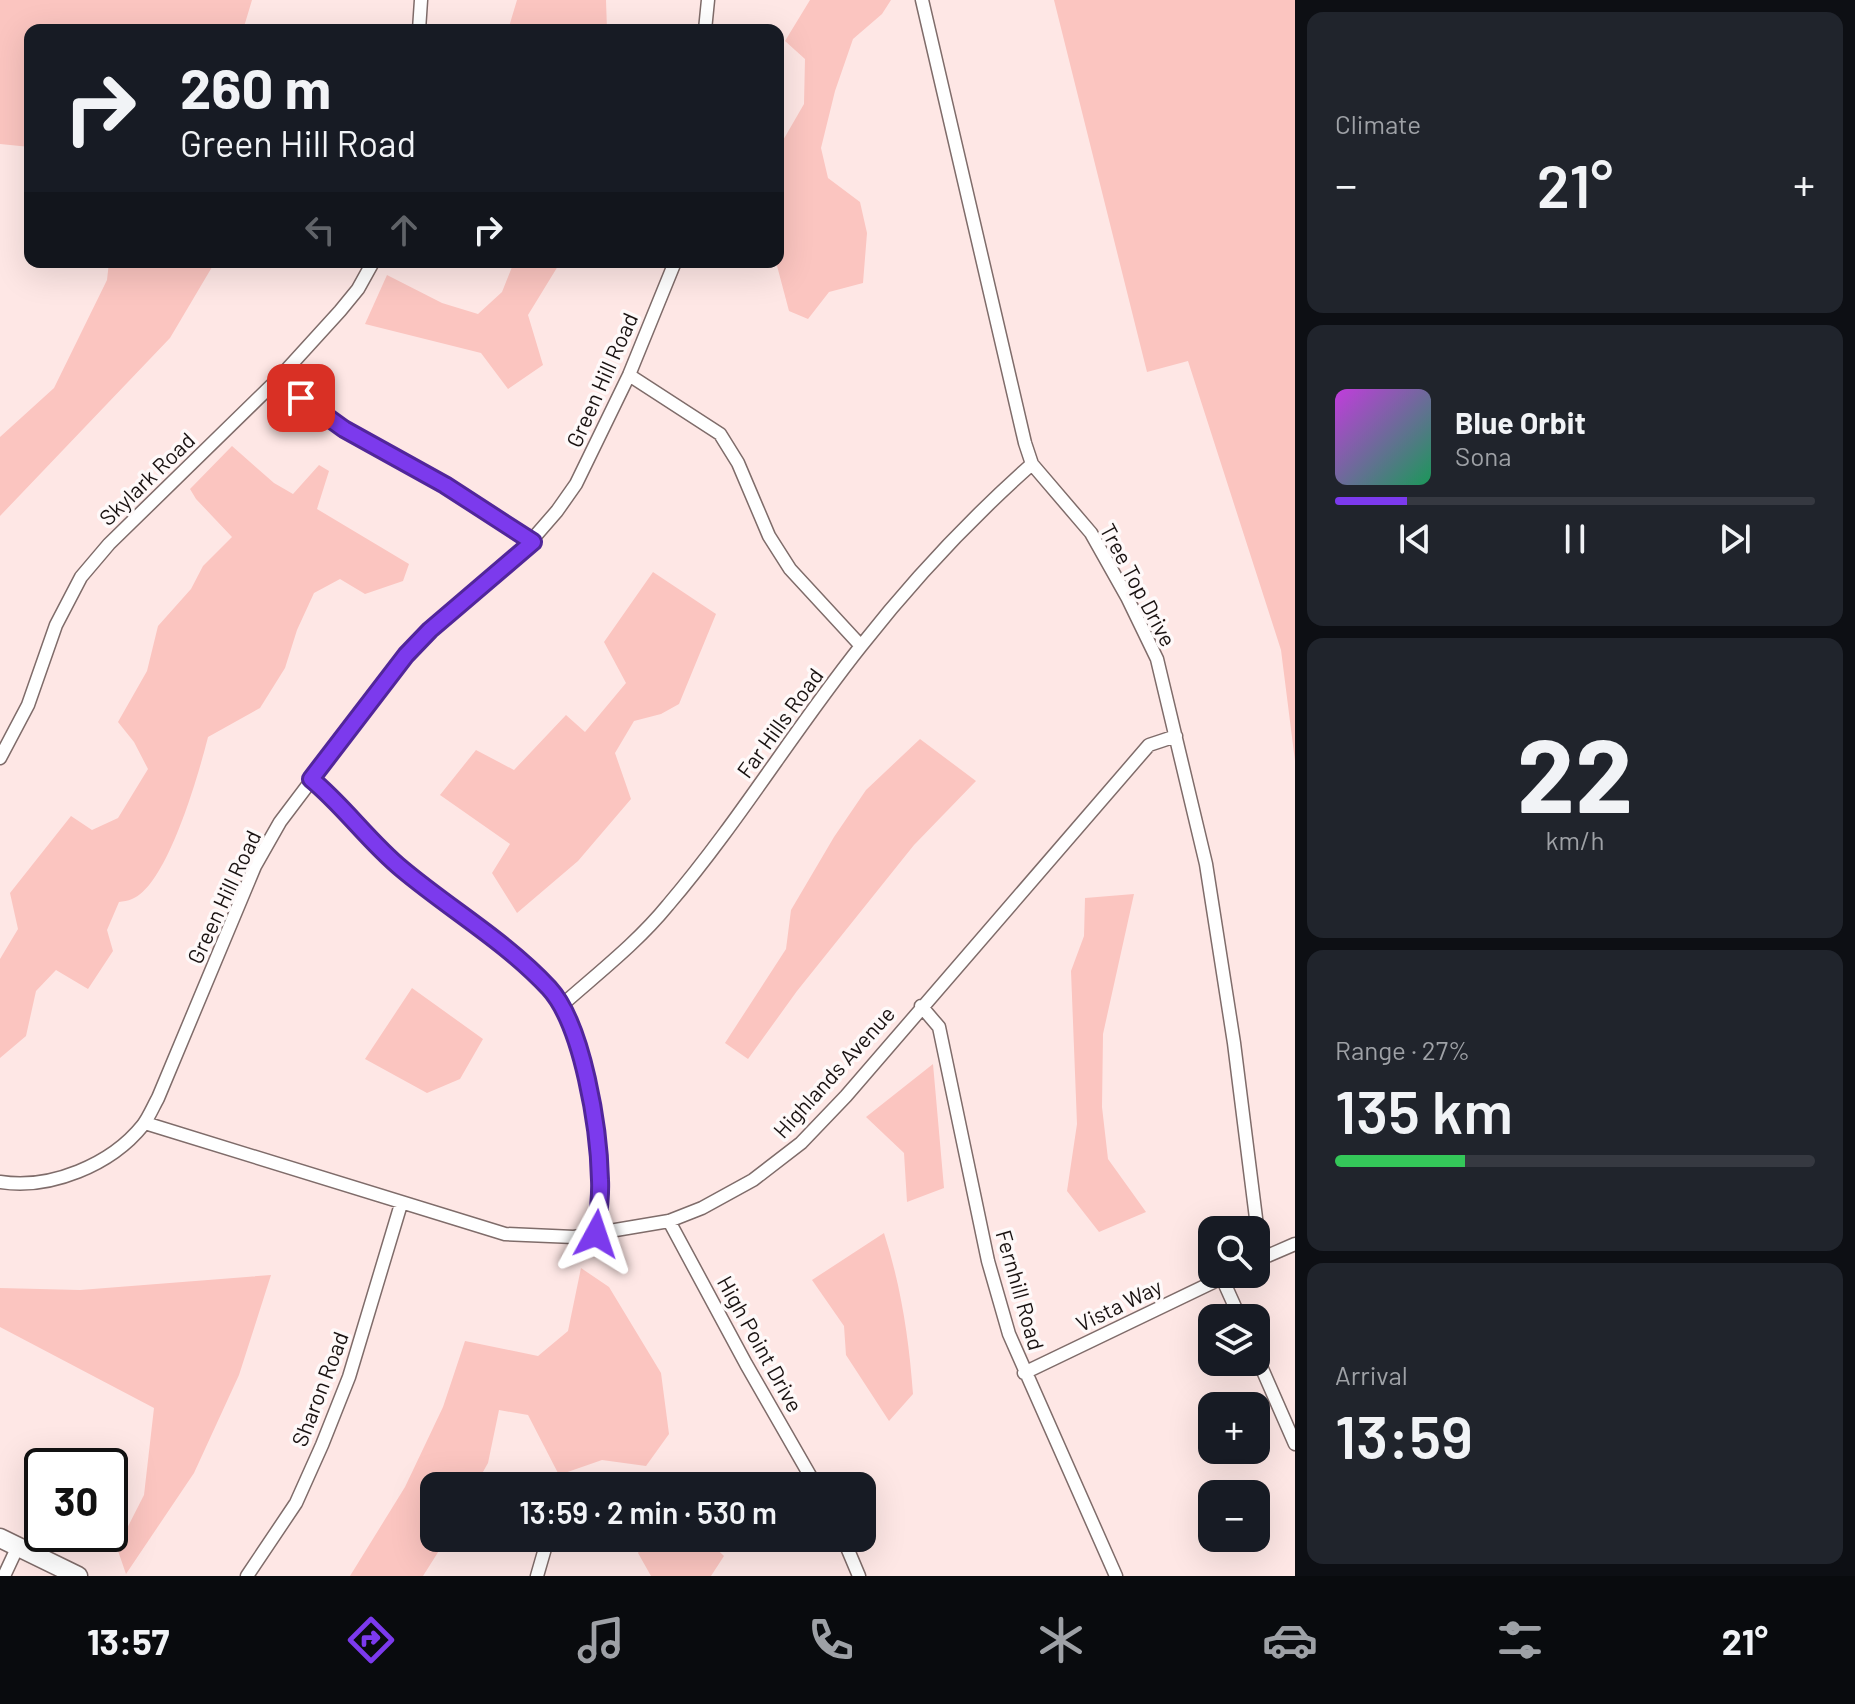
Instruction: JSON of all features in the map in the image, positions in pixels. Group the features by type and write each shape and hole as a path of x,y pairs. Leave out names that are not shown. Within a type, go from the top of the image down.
{"main road":[{"path":"0,1538 78,1576"}],"street":[{"path":"419,24 421,0"},
{"path":"706,24 708,0"},
{"name":"Tree Top Drive","path":"922,0 1032,464 1091,533 1157,659 1206,864 1234,1043 1254,1216"},
{"name":"Skylark Road","path":"0,758 28,705 56,625 81,577 109,544 279,378 358,289 370,268"},
{"name":"Green Hill Road","path":"0,1182 45,1181 78,1171 108,1155 145,1123 255,866 280,822 406,655 430,630 533,542 576,484 629,375 673,268"},
{"path":"629,375 720,434 738,463 769,536 790,569 861,646"},
{"path":"279,378 336,424 445,485 533,542"},
{"name":"Far Hills Road","path":"562,1005 638,938 668,906 723,836 861,646 983,508 1032,464"},
{"name":"Highlands Avenue","path":"145,1123 505,1234 543,1238 596,1234 669,1221 702,1208 753,1180 801,1143 846,1096 1149,745 1176,736"},
{"path":"311,779 331,795 362,831 400,867 508,949 562,1005 580,1053 594,1117 601,1181 596,1234"},
{"name":"Fernhill Road","path":"921,1006 939,1027 988,1261 1009,1334 1116,1576"},
{"name":"Sharon Road","path":"247,1576 296,1503 333,1418 349,1377 401,1204"},
{"name":"High Point Drive","path":"669,1221 808,1472"},
{"path":"1270,1255 1295,1244"},
{"name":"Vista Way","path":"1024,1373 1201,1288"},
{"path":"1265,1376 1295,1444"},
{"path":"4,1576 18,1546"},
{"path":"537,1576 544,1552"},
{"path":"849,1552 859,1576"}],"shaded area":[{"path":"0,0 252,0 245,24 24,24 24,146 0,144"},
{"path":"517,0 606,0 607,24 510,24"},
{"path":"810,0 891,0 882,14 853,39 835,91 821,148 828,178 860,202 867,233 863,283 829,292 808,319 789,311 778,268 784,268 784,139 804,104 805,59 785,41"},
{"path":"1054,0 1295,0 1295,761 1281,650 1188,361 1147,372"},
{"path":"108,268 211,268 170,338 0,516 0,437 54,388 107,280"},
{"path":"512,268 557,268 528,315 543,365 508,389 481,353 365,324 387,275 442,303 478,314 502,292"},
{"path":"232,446 274,483 293,494 319,465 329,471 317,509 409,564 403,581 365,594 340,579 314,593 297,630 285,668 260,708 208,737 189,801 169,852 145,890 132,899 119,902 107,930 113,951 88,989 56,970 36,991 26,1036 0,1058 0,959 18,929 10,893 71,816 92,830 118,818 148,769 134,742 118,722 147,671 158,626 191,589 203,566 232,537 190,489"},
{"path":"653,572 716,614 679,704 661,714 634,721 615,753 631,799 578,861 517,913 492,873 510,844 440,795 476,750 514,770 566,715 585,732 626,683 604,642"},
{"path":"920,739 976,781 914,845 797,991 748,1059 725,1043 786,949 791,910 866,790"},
{"path":"1134,894 1103,1034 1102,1107 1108,1159 1146,1212 1099,1232 1067,1191 1077,1124 1071,971 1084,936 1085,898"},
{"path":"412,988 483,1039 460,1079 427,1093 365,1059"},
{"path":"933,1064 944,1188 907,1202 904,1153 866,1117"},
{"path":"884,1233 903,1313 913,1394 889,1421 846,1355 844,1326 812,1280"},
{"path":"581,1268 609,1287 661,1373 669,1434 646,1466 602,1460 568,1472 557,1472 528,1415 499,1410 488,1463 483,1472 420,1472 420,1552 438,1552 423,1576 350,1576 405,1487 443,1407 465,1341 538,1356 568,1331"},
{"path":"271,1275 239,1375 194,1473 126,1574 118,1552 128,1552 128,1526 144,1495 154,1408 0,1327 0,1288 80,1290"},
{"path":"720,1552 724,1556 711,1576 651,1576 638,1553"}],"route":[{"path":"301,398 344,429 445,485 533,542 430,630 406,655 311,779 331,795 362,831 400,867 508,949 562,1005 580,1053 594,1117 601,1181 596,1234"}]}
